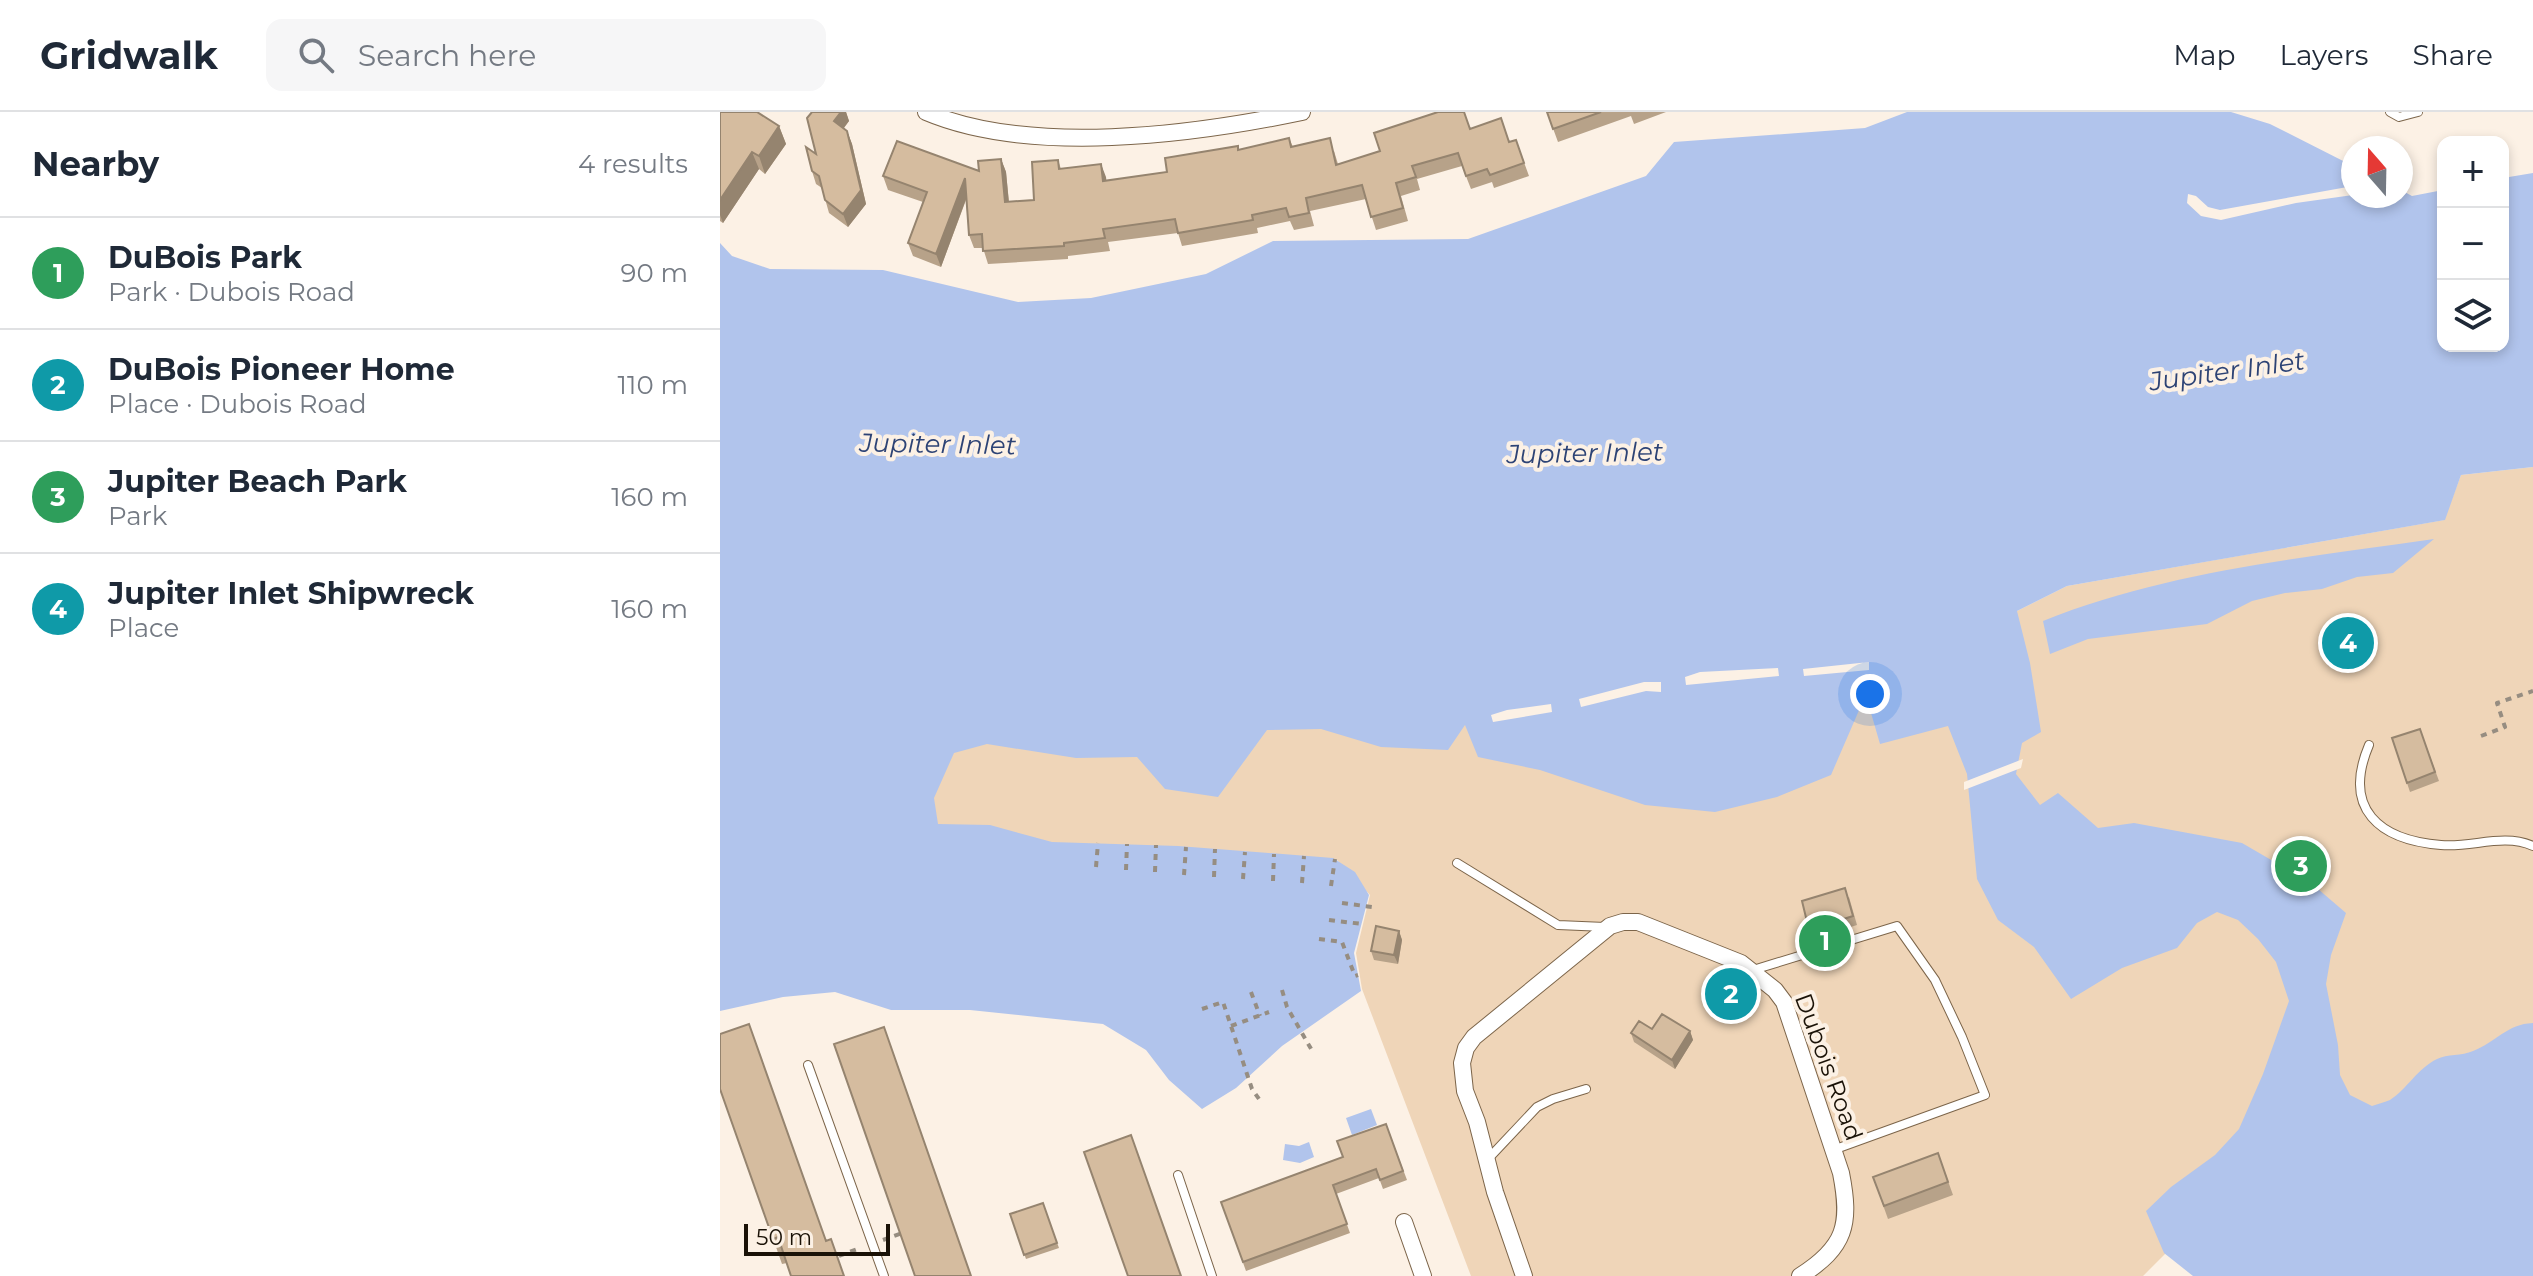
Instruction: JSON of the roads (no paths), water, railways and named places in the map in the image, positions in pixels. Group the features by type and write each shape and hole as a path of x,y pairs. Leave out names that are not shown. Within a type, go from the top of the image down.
{"street":[{"path":"926,112 979,130 1054,137 1158,132 1302,112"},
{"name":"Dubois Road","path":"1610,926 1638,922 1741,963 1775,990 1784,1002 1847,1202 1845,1230 1829,1254 1800,1276"},
{"path":"1524,1276 1495,1192 1462,1077 1462,1063 1466,1048 1474,1037 1610,926"},
{"path":"1404,1222 1423,1276"}],"lane":[{"path":"2390,112 2399,117 2418,112"},
{"path":"2369,745 2361,765 2361,799 2368,814 2391,833 2442,846 2499,840 2533,846"},
{"name":"Dubois Road","path":"1457,863 1558,925 1610,926"},
{"path":"1752,970 1897,926 1935,980 1962,1037 1985,1095 1833,1150"},
{"path":"808,1065 884,1276"},
{"path":"1487,1161 1537,1107 1586,1089"},
{"path":"1178,1175 1212,1276"}],"water":[{"name":"Jupiter Inlet","path":"1907,112 2231,112 2270,124 2341,160 2341,208 2413,208 2413,196 2437,191 2437,352 2509,352 2509,177 2533,173 2533,467 2461,475 2445,520 2067,586 2017,611 2030,663 2041,732 2022,743 2016,774 2040,805 2058,793 2098,828 2134,823 2242,843 2311,883 2346,913 2331,955 2326,984 2338,1045 2340,1075 2350,1095 2372,1106 2390,1100 2437,1059 2473,1051 2509,1030 2533,1023 2533,1276 2193,1276 2164,1253 2146,1211 2171,1187 2215,1155 2239,1129 2289,1001 2276,962 2238,920 2217,912 2197,923 2177,948 2122,968 2071,999 2034,947 1998,920 1977,879 1967,774 1948,726 1880,744 1869,706 1860,708 1831,775 1777,797 1715,812 1645,805 1540,770 1478,757 1465,725 1448,750 1381,747 1321,729 1267,730 1218,797 1165,789 1137,757 1076,758 987,744 954,753 934,798 938,824 990,825 1052,842 1178,846 1333,858 1355,872 1369,895 1354,953 1361,991 1282,1046 1236,1088 1202,1109 1169,1080 1146,1050 1103,1024 970,1010 891,1010 835,992 783,997 720,1011 720,243 732,256 770,269 883,270 1018,302 1091,298 1206,274 1273,241 1468,239 1646,176 1674,142 1865,128"},
{"path":"2434,539 2393,573 2357,577 2322,589 2252,601 2207,624 2088,639 2050,654 2043,621 2090,604 2236,568"},
{"path":"1371,1109 1377,1125 1352,1135 1346,1118"},
{"path":"1309,1142 1314,1157 1300,1163 1283,1160 1285,1144 1299,1146"}],"place":[{"name":"Jupiter Inlet Shipwreck","path":"2348,643"},
{"name":"Jupiter Beach Park","path":"2301,866"},
{"name":"DuBois Park","path":"1825,941"},
{"name":"DuBois Pioneer Home","path":"1731,994"}]}
